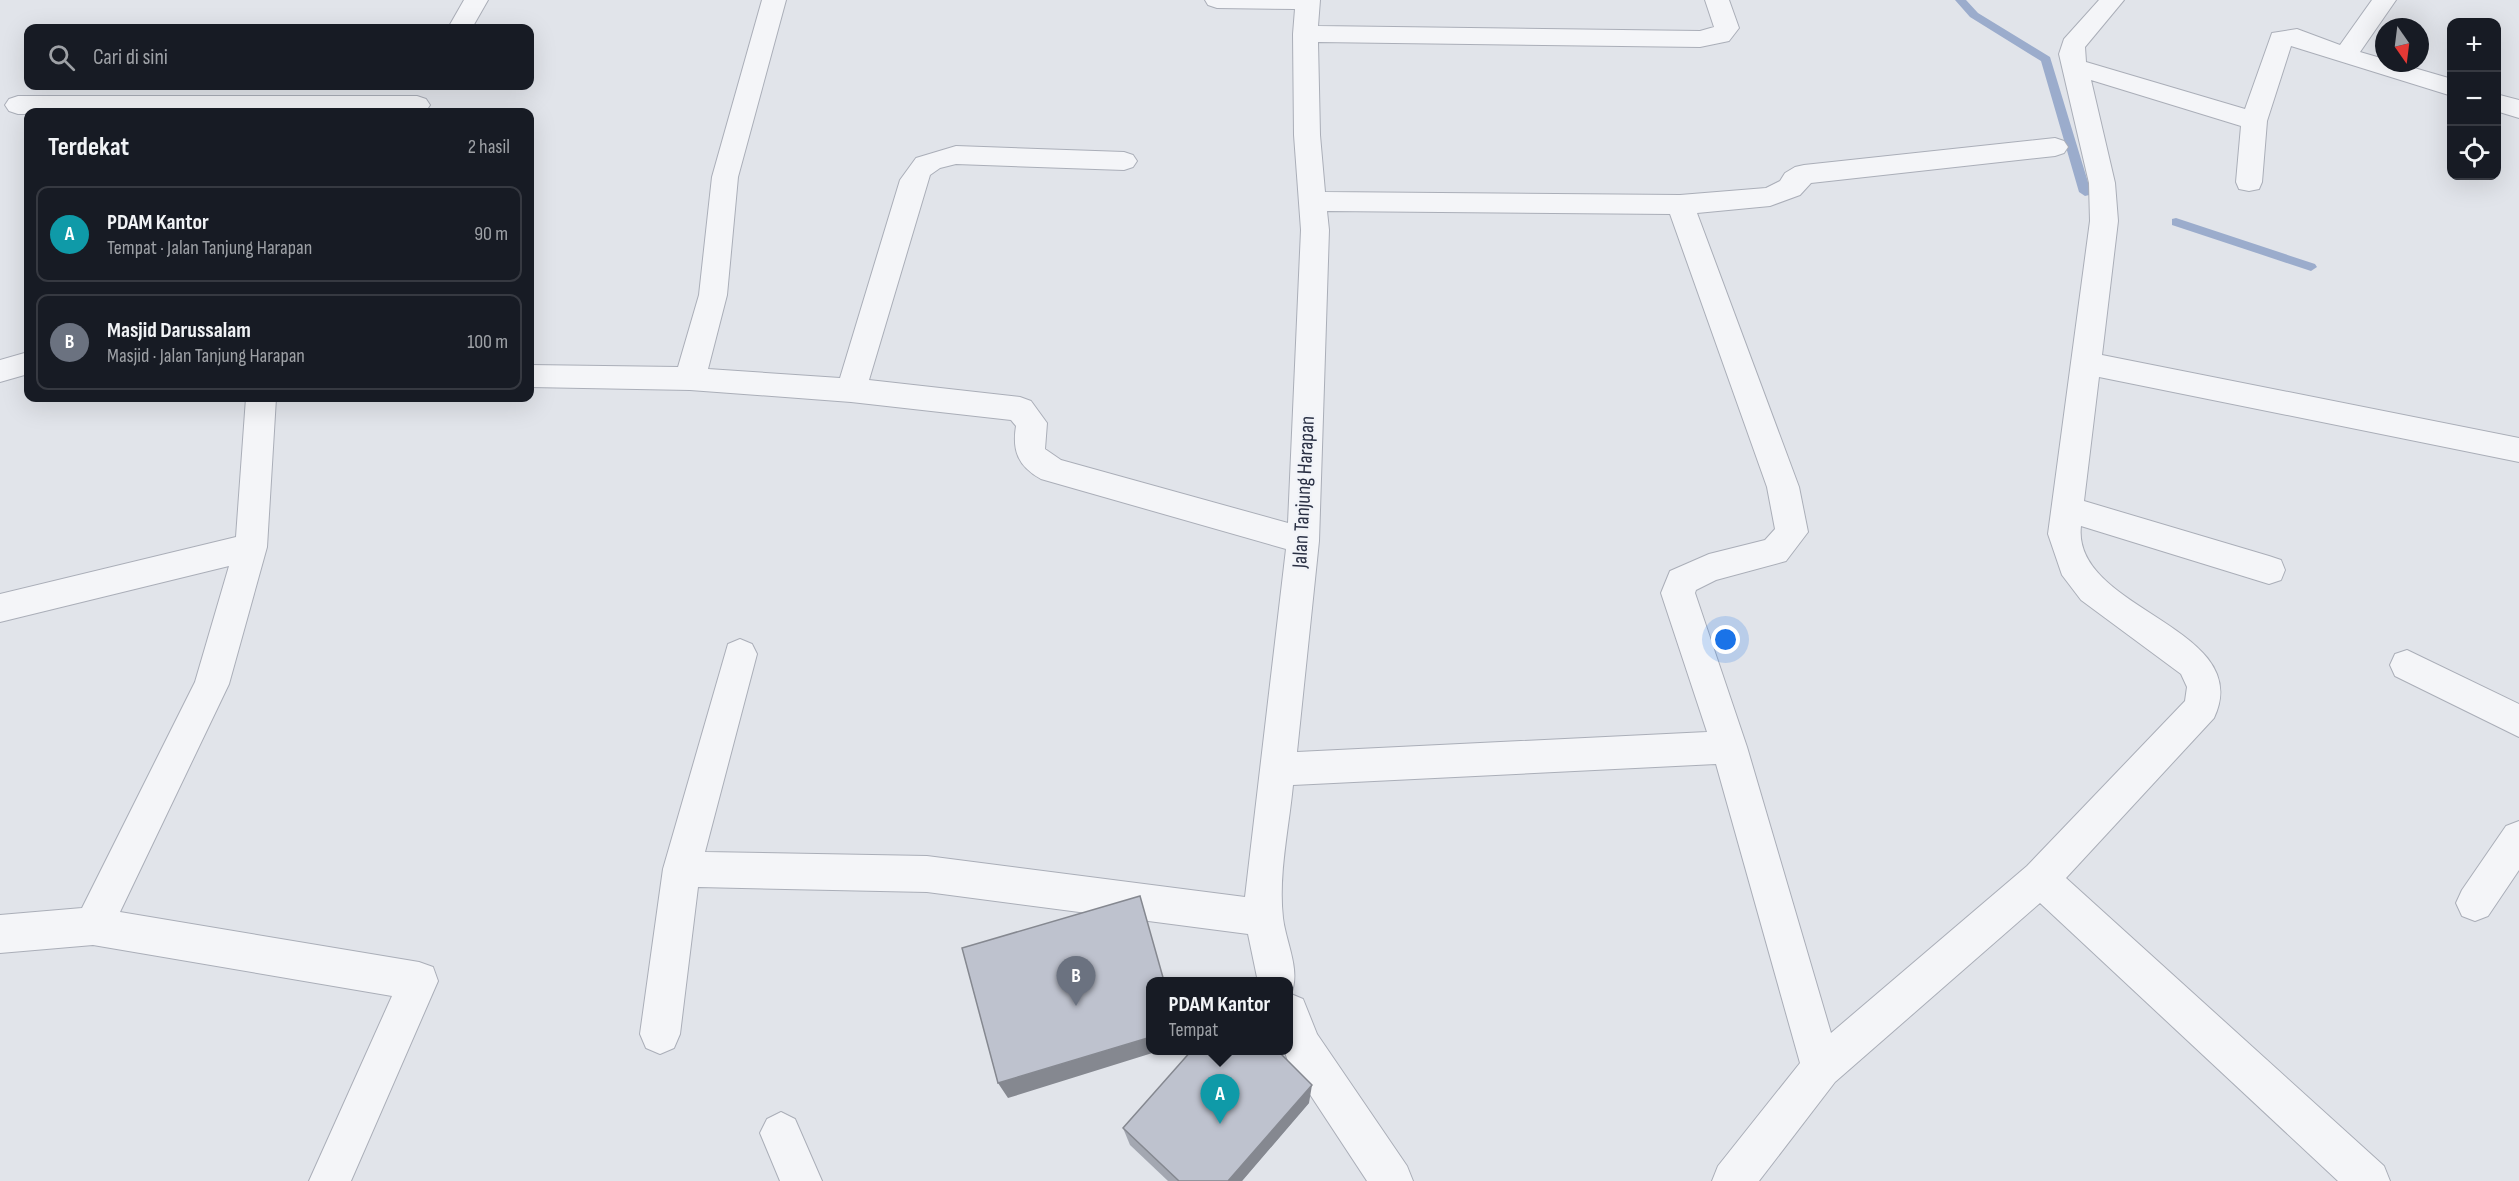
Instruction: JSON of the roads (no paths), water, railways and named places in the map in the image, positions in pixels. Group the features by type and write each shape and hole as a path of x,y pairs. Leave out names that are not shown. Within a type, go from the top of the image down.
{"street":[{"path":"462,24 476,0"},
{"path":"690,379 713,294 725,177 774,0"},
{"path":"1217,0 1308,1"},
{"path":"1305,34 1700,39 1720,35 1727,28 1717,0"},
{"path":"1733,1181 1821,1068 2040,879 2202,707 2204,687 2194,664 2108,603 2086,582 2074,565 2064,534 2104,221 2102,183 2073,66 2073,45 2112,0"},
{"path":"2345,56 2384,0"},
{"name":"Jalan Tanjung Harapan","path":"1276,977 1264,918 1264,886 1303,541 1315,230 1307,135 1305,34 1308,1"},
{"path":"2249,182 2254,122 2281,39 2297,37 2345,56 2447,87"},
{"path":"2073,66 2254,122"},
{"path":"18,105 420,101"},
{"path":"2501,104 2519,109"},
{"path":"1313,201 1680,205 1770,196 1790,188 1795,180 1804,174 2055,147"},
{"path":"851,390 913,180 922,167 930,162 956,155 1124,162"},
{"path":"1680,205 1783,487 1792,532 1775,551 1708,568 1682,581 1678,592 1729,747 1821,1068"},
{"path":"2087,363 2519,450"},
{"path":"0,371 24,364"},
{"path":"534,375 690,379 851,390 1020,409 1032,423 1028,447 1034,460 1052,470 1303,541"},
{"path":"93,926 212,684 251,547 261,402"},
{"path":"2067,509 2270,570"},
{"path":"0,608 251,547"},
{"path":"660,1034 682,869 740,654"},
{"path":"2407,665 2519,721"},
{"path":"1277,769 1729,747"},
{"path":"2475,903 2519,838"},
{"path":"682,869 927,874 1264,918"},
{"path":"2040,879 2369,1181"},
{"path":"0,934 93,926 419,981 330,1181"},
{"path":"1293,1023 1302,1047 1392,1181"},
{"path":"781,1133 801,1181"}],"waterway":[{"path":"1960,0 1974,15 2046,59 2085,192"},
{"path":"2176,222 2311,267"}],"place":[{"name":"Masjid Darussalam","path":"1076,1006"},
{"name":"PDAM Kantor","path":"1220,1124"}]}
